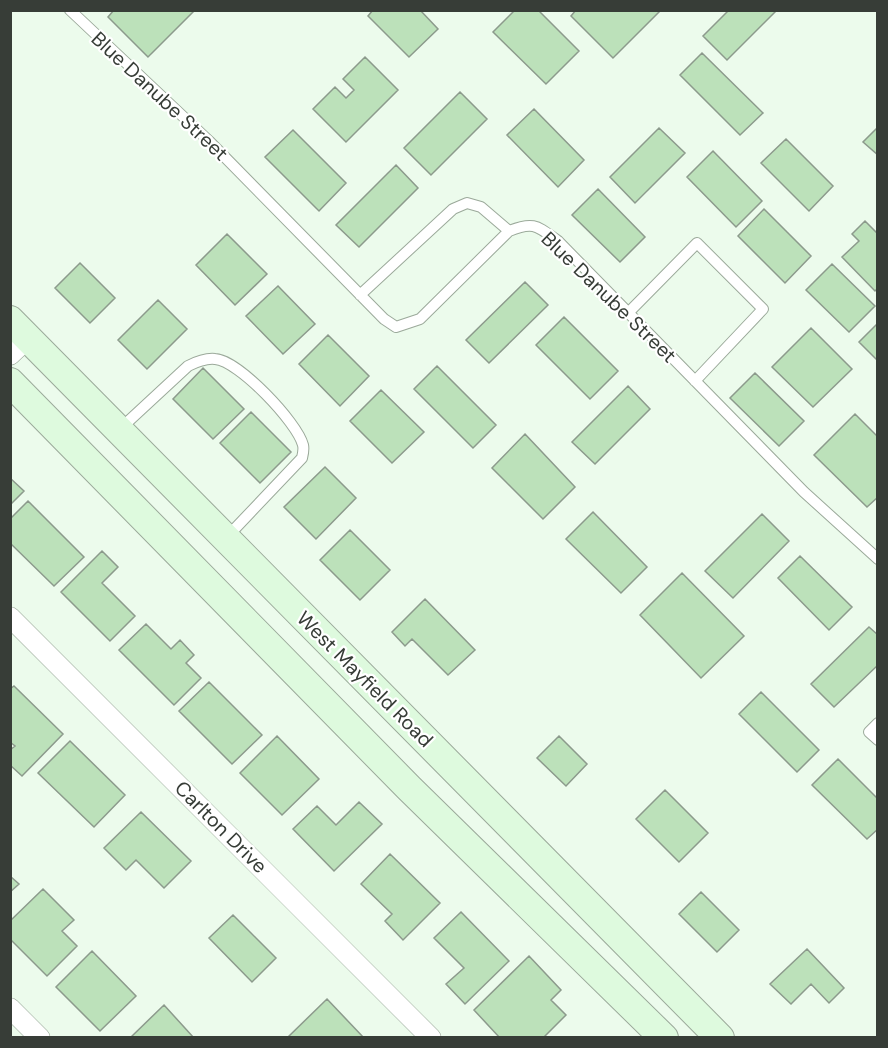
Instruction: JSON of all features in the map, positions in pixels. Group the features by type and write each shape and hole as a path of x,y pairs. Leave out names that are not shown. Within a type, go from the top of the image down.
{"main road":[{"name":"West Mayfield Road","path":"16,338 119,430 720,1038"},
{"path":"10,382 410,788 664,1038"}],"street":[{"name":"Carlton Drive","path":"10,617 431,1038"},
{"path":"10,1008 40,1038"}],"lane":[{"name":"Blue Danube Street","path":"70,10 209,141 384,319 396,327 420,319 509,231 526,224 540,228 558,241 804,492 878,559"},
{"path":"360,295 453,209 467,203 481,207 509,231"},
{"path":"628,313 697,243 763,309 695,381"},
{"path":"119,430 188,366 201,360 215,358 230,364 283,412 303,444 302,458 226,538"},
{"path":"878,723 869,732 878,740"}],"building":[{"path":"114,10 195,10 148,57 108,17"},
{"path":"373,10 420,10 438,29 409,57 368,16"},
{"path":"515,10 538,10 579,51 546,84 493,32"},
{"path":"576,10 661,10 613,58 571,16"},
{"path":"729,10 777,10 727,60 703,36"},
{"path":"702,53 763,113 740,135 680,75"},
{"path":"365,57 398,90 346,142 313,109 335,87 346,98 354,90 343,79"},
{"path":"460,92 487,119 431,175 404,148"},
{"path":"534,109 584,160 558,187 507,135"},
{"path":"878,127 878,155 863,142"},
{"path":"659,128 685,153 635,203 610,177"},
{"path":"293,130 346,183 319,211 265,157"},
{"path":"786,139 833,186 809,211 761,163"},
{"path":"713,151 762,201 736,227 687,177"},
{"path":"396,165 418,188 359,247 336,225"},
{"path":"598,189 645,237 620,262 572,215"},
{"path":"764,209 811,256 785,283 738,236"},
{"path":"865,221 876,232 878,231 878,288 875,291 842,257 859,241 852,234"},
{"path":"227,234 267,274 235,305 196,265"},
{"path":"80,263 115,298 90,323 55,288"},
{"path":"832,264 875,306 849,332 806,290"},
{"path":"525,282 548,305 489,363 466,340"},
{"path":"278,286 315,324 283,354 246,316"},
{"path":"158,300 187,329 147,369 118,340"},
{"path":"564,317 618,371 590,399 536,345"},
{"path":"878,323 878,361 859,342"},
{"path":"811,328 852,369 813,407 772,367"},
{"path":"328,335 369,376 340,406 299,364"},
{"path":"437,366 496,425 473,448 414,389"},
{"path":"203,368 244,409 213,439 173,399"},
{"path":"755,373 804,421 779,446 730,398"},
{"path":"628,386 650,409 595,464 572,442"},
{"path":"381,390 424,432 392,463 350,421"},
{"path":"251,412 291,452 260,483 220,443"},
{"path":"855,414 878,437 878,497 867,507 814,455"},
{"path":"525,434 575,487 543,519 492,468"},
{"path":"325,467 356,498 316,539 284,507"},
{"path":"10,478 24,491 10,505"},
{"path":"28,501 84,557 54,586 10,543 10,519"},
{"path":"593,512 647,567 621,593 566,539"},
{"path":"762,514 789,541 733,598 705,571"},
{"path":"350,530 390,570 360,600 320,560"},
{"path":"102,551 118,567 102,583 135,616 110,641 61,592"},
{"path":"800,556 852,607 829,630 778,578"},
{"path":"682,573 744,636 701,678 640,615"},
{"path":"425,599 475,650 448,675 412,639 405,646 392,632"},
{"path":"146,624 171,649 180,640 194,655 186,663 201,678 174,705 119,650"},
{"path":"869,627 878,635 878,665 834,707 811,684"},
{"path":"209,682 262,735 232,764 179,711"},
{"path":"14,686 63,734 22,776 10,765 10,750 15,746 10,742 10,689"},
{"path":"761,692 819,750 797,772 739,714"},
{"path":"277,736 319,779 282,815 240,773"},
{"path":"559,736 587,764 566,786 537,758"},
{"path":"70,741 125,795 94,827 38,773"},
{"path":"838,759 878,799 878,829 867,839 812,785"},
{"path":"665,790 708,833 679,862 636,819"},
{"path":"359,802 382,824 334,871 293,829 317,806 336,825"},
{"path":"141,812 191,861 164,888 136,860 126,870 104,848"},
{"path":"390,854 440,903 403,940 385,921 392,914 361,884"},
{"path":"10,876 19,884 10,892"},
{"path":"43,889 74,920 62,931 77,946 47,976 10,939 10,921"},
{"path":"701,892 739,930 717,952 679,914"},
{"path":"461,912 509,961 465,1004 446,984 464,968 434,938"},
{"path":"233,915 276,958 252,982 209,938"},
{"path":"807,949 844,988 829,1003 811,984 791,1004 770,984"},
{"path":"92,951 136,996 100,1031 56,987"},
{"path":"529,956 561,990 551,1000 566,1015 543,1038 500,1038 474,1010"},
{"path":"327,999 364,1038 287,1038"},
{"path":"164,1005 194,1038 130,1038"}]}
